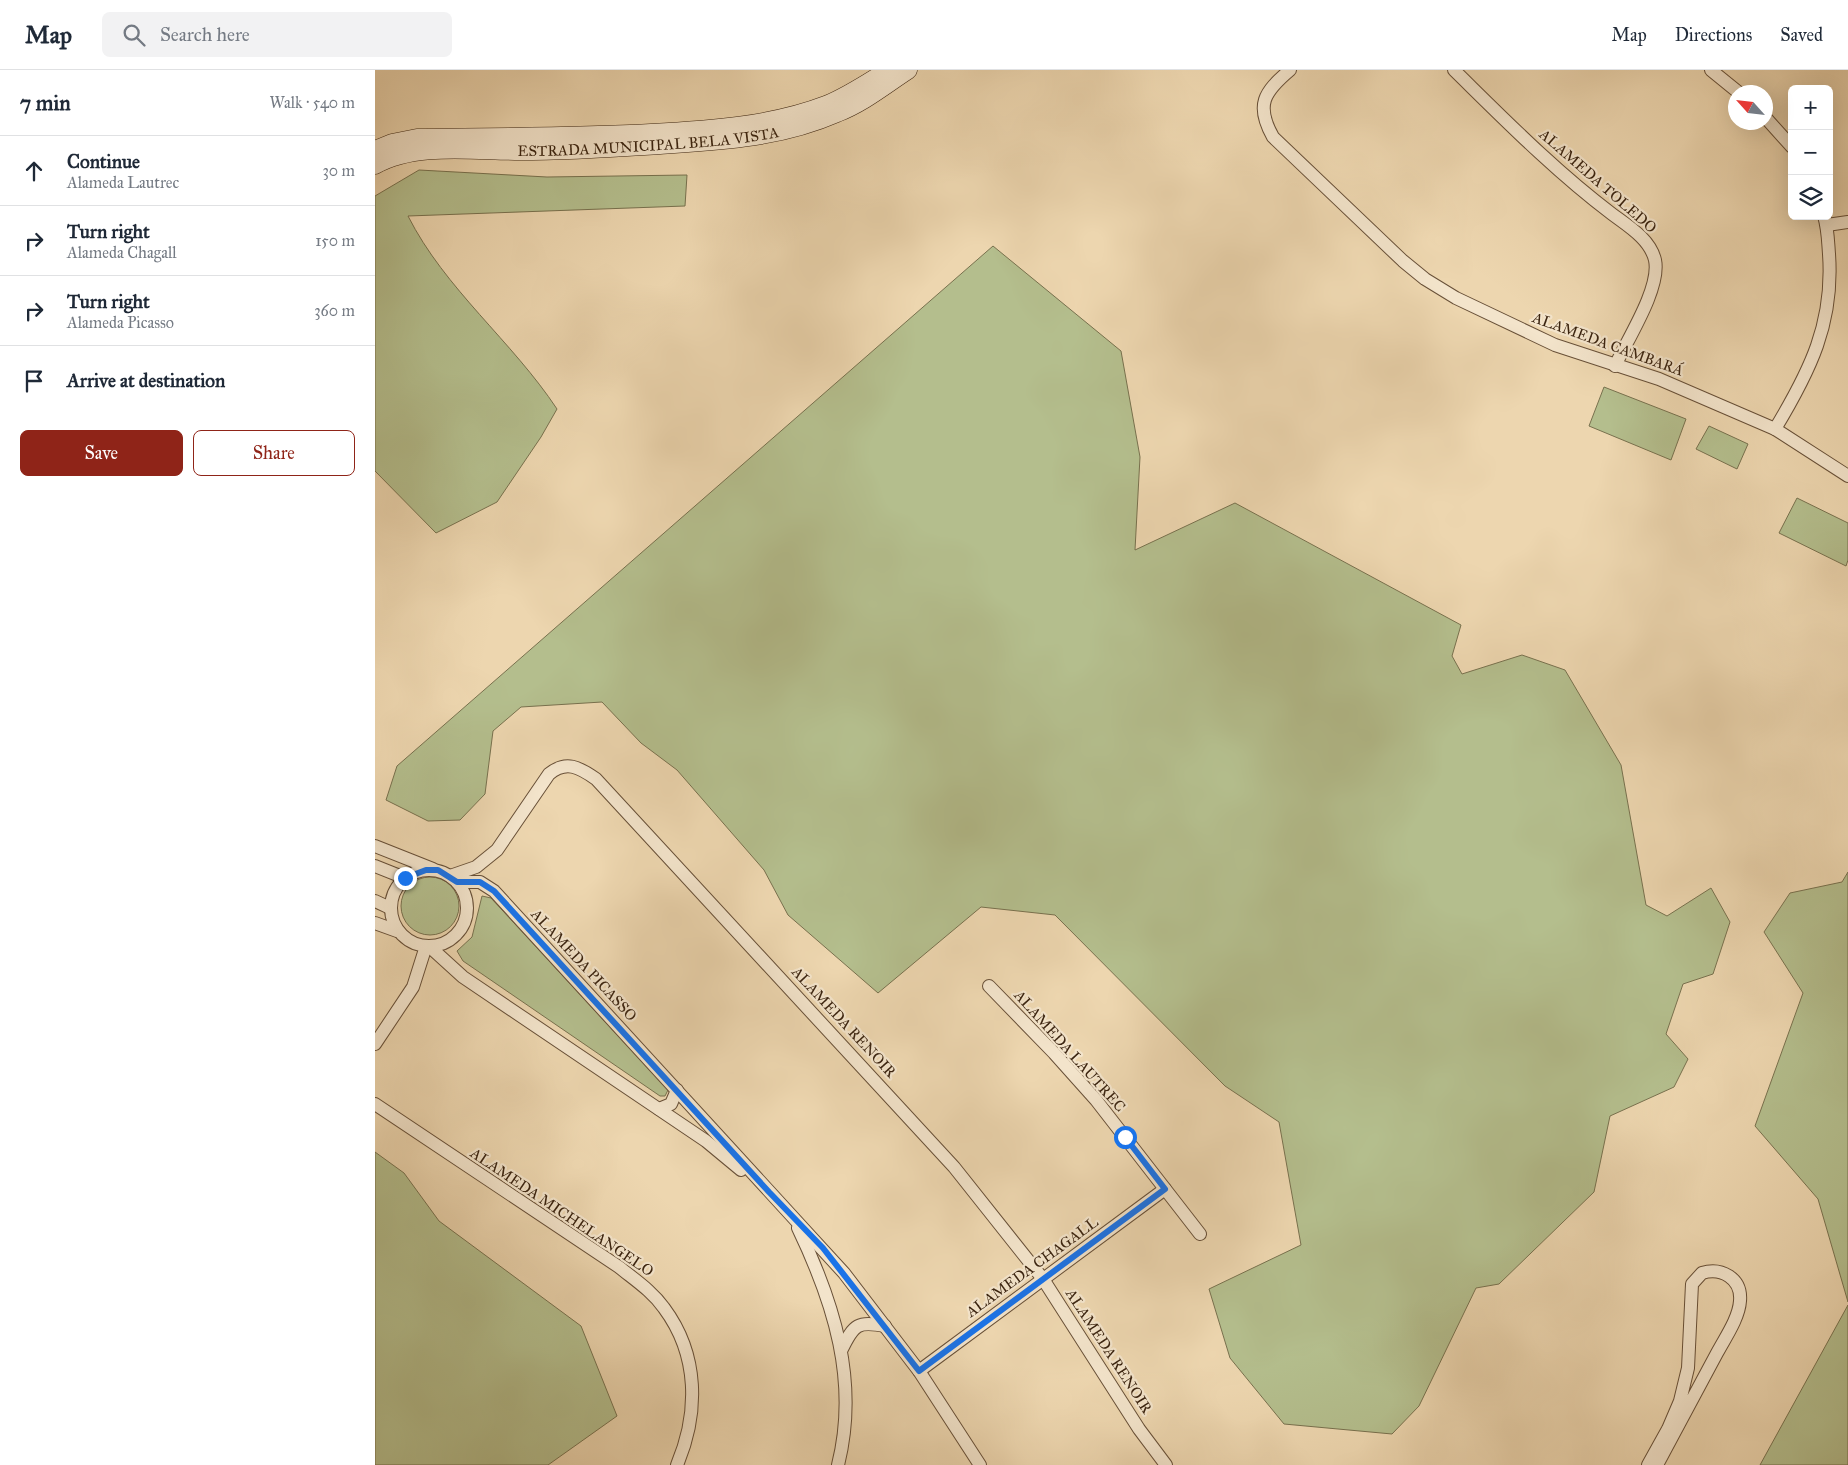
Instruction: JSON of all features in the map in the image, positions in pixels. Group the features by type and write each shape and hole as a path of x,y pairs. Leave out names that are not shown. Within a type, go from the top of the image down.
{"main road":[{"name":"ESTRADA MUNICIPAL BELA VISTA","path":"375,150 391,143 417,138 571,137 698,131 758,123 802,113 827,104 888,70"},
{"name":"ESTRADA MUNICIPAL BELA VISTA","path":"375,165 387,158 424,150 571,150 753,138 794,129 839,113 859,103 908,70"}],"street":[{"name":"ALAMEDA CAMBARÁ","path":"1290,70 1273,85 1263,104 1266,124 1273,137 1389,249 1425,279 1456,298 1555,345 1659,379 1775,429 1848,476"},
{"name":"ALAMEDA TOLEDO","path":"1454,70 1574,185 1639,235 1649,246 1655,260 1655,276 1648,298 1615,366"},
{"path":"1711,70 1729,85"},
{"path":"1773,126 1788,143"},
{"path":"1775,429 1809,368 1822,334 1828,308 1830,272 1825,221 1848,222"},
{"name":"ALAMEDA RENOIR","path":"453,878 476,867 497,850 545,779 557,768 565,765 574,766 595,778 947,1160 1043,1279 1139,1429 1166,1465"},
{"name":"ALAMEDA PICASSO","path":"375,846 438,870 453,878 480,882 494,891 793,1219 823,1248 919,1371 980,1465"},
{"path":"375,866 405,878"},
{"path":"397,931 390,908 395,892 405,878 421,871 438,870"},
{"path":"375,1044 413,987 428,947 444,944 462,928 467,917 468,905 465,894 453,878"},
{"path":"375,901 390,908"},
{"name":"ALAMEDA PICASSO","path":"375,923 397,931 411,943 428,947 463,977 706,1141 769,1192"},
{"name":"ALAMEDA LAUTREC","path":"989,986 1055,1053 1096,1100 1200,1234"},
{"path":"659,1109 671,1104 677,1090"},
{"name":"ALAMEDA MICHELANGELO","path":"375,1104 619,1267 647,1289 664,1307 677,1327 687,1353 692,1378 691,1419 685,1444 677,1465"},
{"name":"ALAMEDA CHAGALL","path":"919,1371 1165,1189"},
{"name":"ALAMEDA PICASSO","path":"793,1219 821,1277 833,1310 842,1348 846,1408 838,1465"},
{"path":"1647,1465 1668,1429 1680,1401 1688,1368 1691,1284 1702,1272 1720,1270 1729,1275 1735,1282 1739,1291 1740,1302 1730,1327 1657,1465"},
{"path":"842,1348 849,1333 857,1325 871,1323 885,1326"}],"green space":[{"path":"419,170 547,177 687,175 685,206 408,216 423,242 441,267 520,360 557,409 541,437 497,502 436,533 375,471 375,196"},
{"path":"993,246 1121,351 1140,457 1135,550 1235,503 1461,625 1452,656 1462,674 1522,655 1565,670 1621,765 1646,905 1667,916 1711,888 1730,922 1713,974 1683,984 1666,1034 1688,1059 1674,1087 1610,1116 1594,1192 1499,1284 1476,1288 1419,1406 1392,1434 1284,1424 1230,1358 1209,1289 1301,1245 1279,1122 1225,1086 1055,915 981,907 878,993 788,915 764,870 677,770 641,743 602,702 521,707 493,731 485,794 460,820 428,821 386,800 397,766"},
{"path":"1604,387 1686,419 1671,460 1589,426"},
{"path":"1709,426 1748,444 1737,469 1696,449"},
{"path":"1797,498 1848,523 1848,560 1846,566 1779,533"},
{"path":"1848,872 1848,1302 1818,1199 1755,1126 1803,993 1764,932 1790,893 1842,882"},
{"path":"424,877 436,877 451,885 459,900 459,912 451,927 436,935 424,935 409,927 401,912 401,900 409,885"},
{"path":"482,896 491,898 668,1090 665,1096 660,1096 463,961 457,951 472,937"},
{"path":"375,1152 404,1173 439,1221 581,1326 617,1416 548,1465 375,1465"},
{"path":"1848,1305 1848,1465 1760,1465"}],"route":[{"path":"405,878 415,872 438,870 444,872 457,882 480,882 494,891 724,1141 793,1219 823,1248 919,1371 1165,1189 1125,1137"}]}
